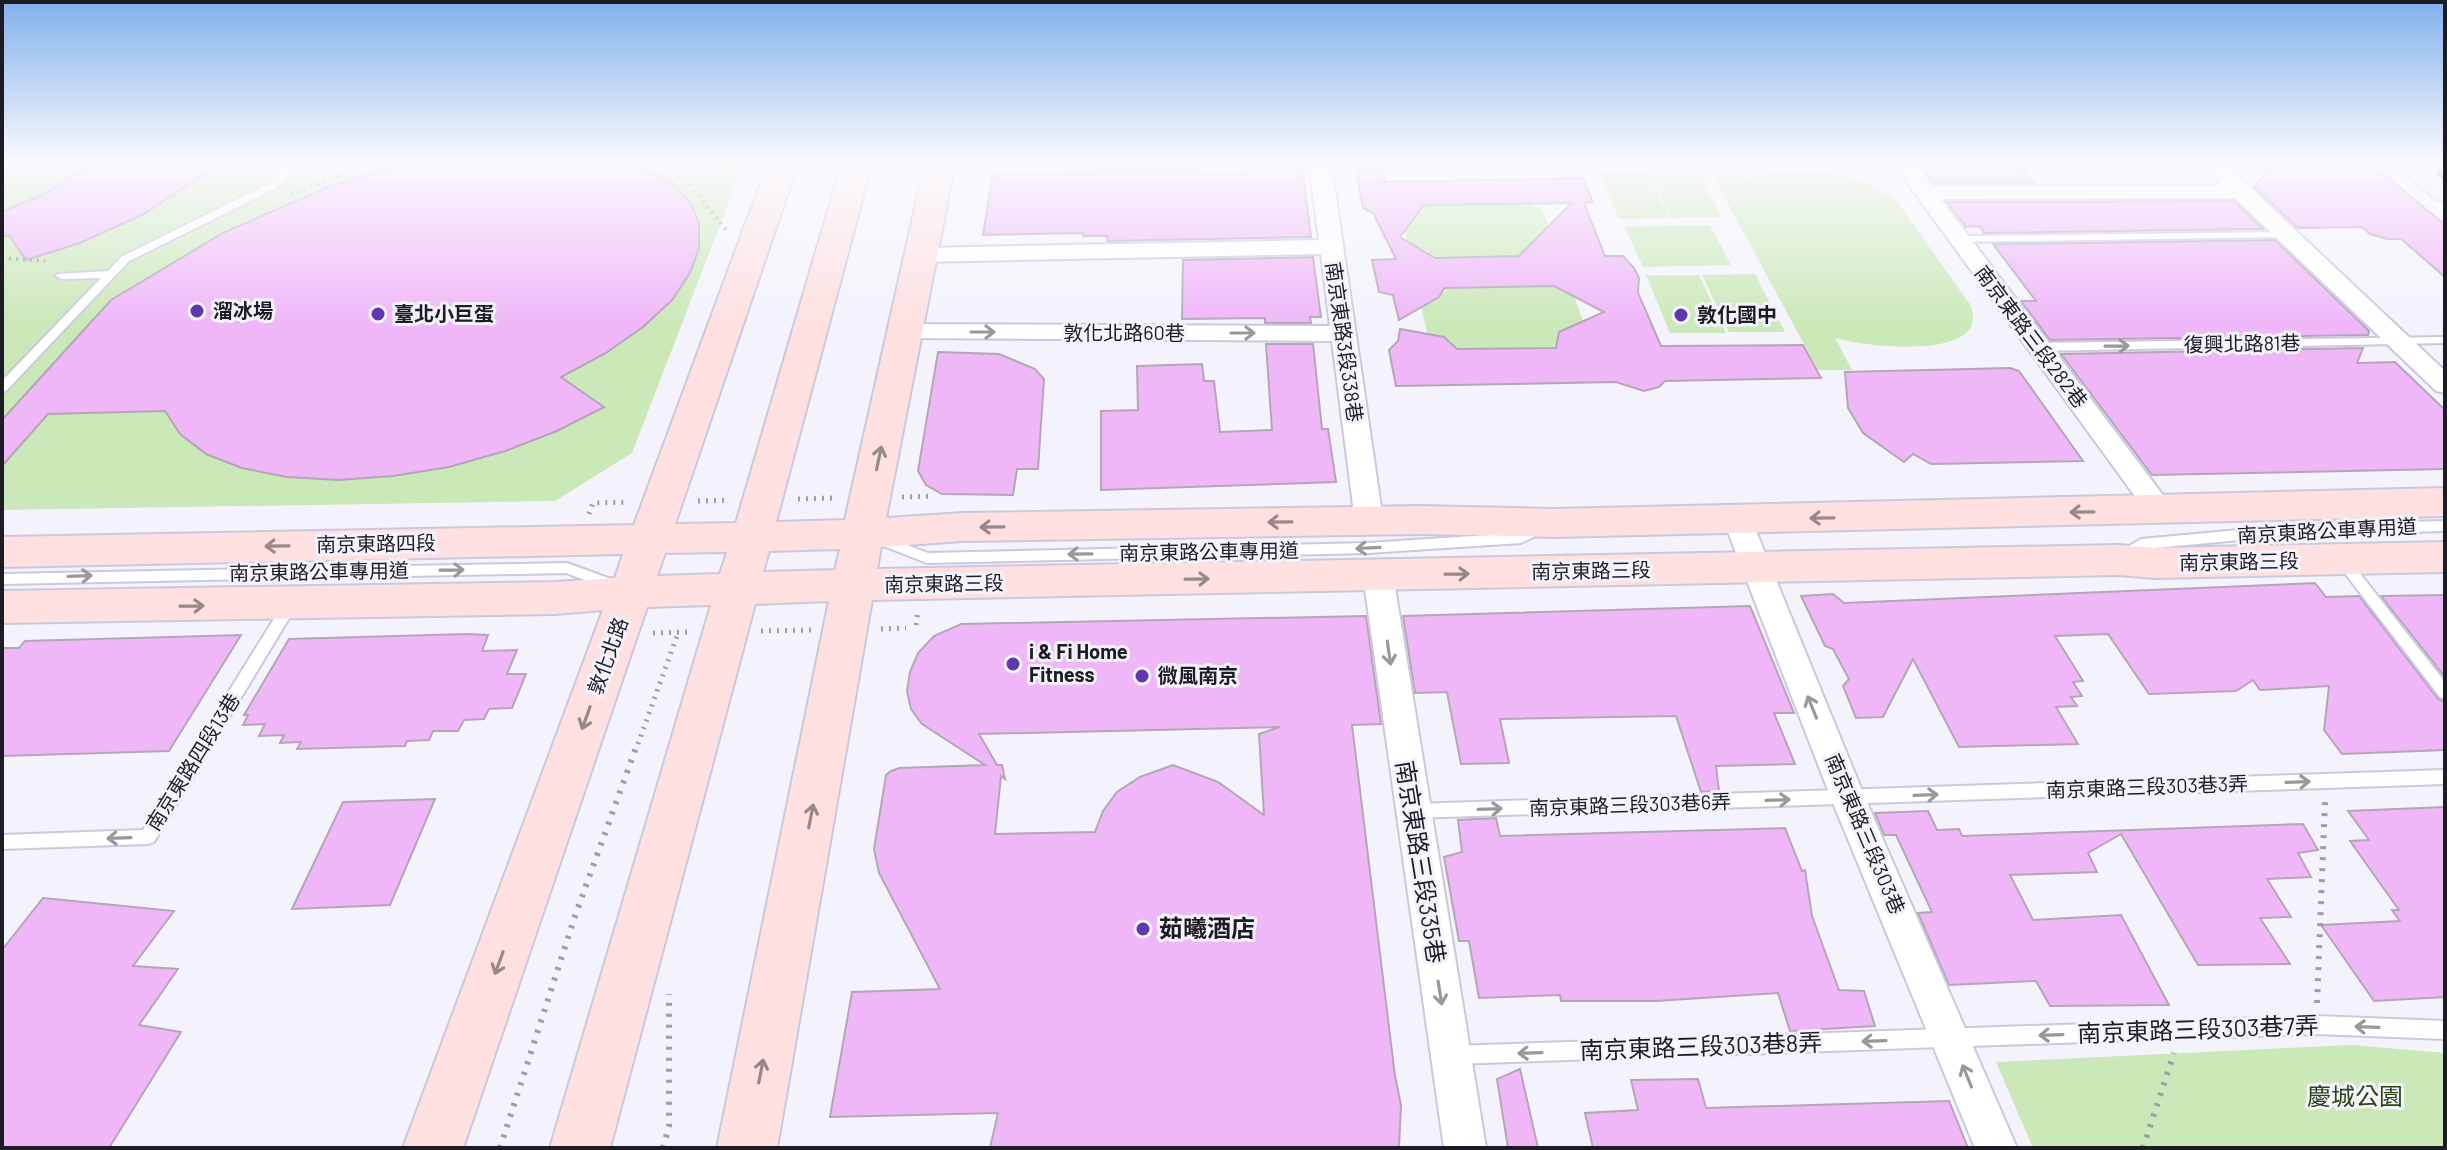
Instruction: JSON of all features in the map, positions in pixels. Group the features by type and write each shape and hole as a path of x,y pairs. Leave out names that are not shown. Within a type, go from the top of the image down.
{"main road":[{"name":"敦化北路","path":"433,1148 764,217"},
{"path":"580,1148 842,217"},
{"path":"747,1148 864,534 929,217"},
{"path":"751,537 962,527 1369,521 1554,523 2445,502"},
{"name":"南京東路四段","path":"2,552 751,537"},
{"name":"南京東路三段","path":"738,589 2118,560 2156,563 2445,557"},
{"path":"2,607 555,598 738,589"}],"street":[{"name":"南京東路3段338巷","path":"1327,217 1369,521"},
{"name":"南京東路三段282巷","path":"1942,217 2160,510"},
{"path":"2267,217 2445,385"},
{"path":"921,255 1331,247"},
{"name":"敦化北路60巷","path":"905,331 1343,334"},
{"name":"南京東路三段303巷","path":"1737,519 1848,798 1996,1148"},
{"name":"南京東路三段335巷","path":"1378,575 1465,1148"}],"lane":[{"path":"2,388 125,259 210,217"},
{"path":"1959,239 2287,235"},
{"path":"62,276 110,274"},
{"name":"復興北路81巷","path":"2039,347 2445,340"},
{"name":"南京東路公車專用道","path":"864,534 927,558 1368,548 1521,538 1554,523"},
{"name":"南京東路公車專用道","path":"2118,560 2141,544 2294,530 2445,526"},
{"path":"2341,559 2445,693"},
{"name":"南京東路公車專用道","path":"2,579 567,568 631,592"},
{"name":"南京東路四段13巷","path":"2,842 148,837 290,604"},
{"name":"南京東路三段303巷3弄","path":"1848,798 2445,777"},
{"name":"南京東路三段303巷6弄","path":"1412,812 1848,798"},
{"name":"南京東路三段303巷7弄","path":"1952,1038 2316,1025 2445,1030"},
{"name":"南京東路三段303巷8弄","path":"1450,1056 1952,1038"}],"path":[{"path":"716,217 727,231"},
{"path":"2,258 45,261"},
{"path":"500,1148 575,916 678,633"},
{"path":"2316,1025 2326,781"},
{"path":"663,1148 669,1126 669,987"},
{"path":"2143,1148 2182,1030"}],"green space":[{"name":"臺北小巨蛋","path":"2,217 723,217 632,453 555,501 2,510"},
{"path":"1401,217 1545,217 1553,239 1544,256 1428,258 1429,252 1421,248 1409,250"},
{"path":"1618,217 1670,218 1619,219"},
{"path":"1670,217 1722,217 1671,218"},
{"path":"1735,217 1908,217 1971,306 1972,324 1962,336 1944,343 1920,346 1870,344 1835,338 1852,370 1818,370"},
{"path":"1710,225 1731,265 1643,267 1625,227"},
{"path":"1755,274 1785,332 1729,332 1702,275"},
{"path":"1646,275 1699,275 1726,333 1670,333"},
{"path":"1556,286 1562,291 1572,291 1589,337 1577,347 1453,349 1451,341 1444,337 1429,340 1419,297 1436,299 1441,294 1438,288"},
{"name":"慶城公園","path":"2351,1045 2445,1053 2445,1148 2033,1148 1996,1062"}],"building":[{"path":"2,217 138,217 80,243 26,260 9,235 2,237"},
{"name":"臺北小巨蛋","path":"260,217 696,217 699,248 690,273 672,300 643,327 606,353 561,377 604,407 557,431 505,451 449,467 393,476 338,480 287,477 242,468 206,454 180,434 165,411 48,414 2,466 2,420 111,300 223,233"},
{"path":"986,217 1308,217 1311,237 1107,241 1108,236 1083,236 1083,233 983,235"},
{"path":"1375,217 1415,217 1400,237 1435,258 1519,256 1558,217 1589,217 1605,256 1623,256 1634,268 1639,278 1638,293 1661,346 1803,345 1821,378 1665,381 1659,387 1644,391 1616,382 1396,386 1389,350 1398,341 1400,329 1444,337 1457,349 1556,348 1559,332 1604,312 1554,286 1444,288 1439,297 1399,320 1393,295 1379,292 1372,260 1396,259"},
{"path":"1958,217 2250,217 2263,229 1984,233 1979,226 1966,227"},
{"path":"2286,217 2435,217 2445,225 2445,277 2401,239 2370,234 2362,227 2298,228"},
{"path":"2275,240 2369,331 2368,335 2050,340 2021,301 2036,301 1993,244"},
{"path":"1313,257 1321,317 1310,317 1311,323 1265,323 1265,318 1182,319 1183,260"},
{"path":"1266,344 1313,344 1322,429 1328,429 1336,482 1101,490 1101,411 1138,410 1137,366 1202,364 1204,381 1214,381 1220,432 1272,430"},
{"path":"2363,348 2357,363 2395,362 2445,410 2445,469 2152,475 2061,354"},
{"path":"938,352 999,354 1035,369 1044,379 1038,469 1017,469 1013,495 942,494 926,485 918,471"},
{"path":"2010,368 2019,371 2083,461 1931,464 1913,454 1904,462 1863,433 1848,408 1845,372"},
{"path":"2315,583 2326,597 2359,596 2438,699 2445,702 2445,750 2342,754 2324,730 2329,686 2260,690 2253,680 2236,691 2149,694 2108,634 2055,636 2083,681 2073,682 2082,696 2071,697 2077,706 2056,707 2078,744 1959,747 1913,659 1883,717 1856,718 1843,686 1849,679 1833,649 1825,646 1801,596 1833,594 1844,603"},
{"path":"2445,595 2445,677 2381,596"},
{"path":"1750,606 1794,713 1774,713 1795,764 1716,766 1719,791 1701,792 1676,716 1500,719 1509,763 1461,764 1447,692 1415,693 1403,616"},
{"name":"茹曦酒店","path":"1366,616 1381,724 1352,725 1401,1105 1399,1148 990,1148 998,1113 830,1117 852,992 940,989 879,873 874,849 886,775 891,771 899,768 985,765 922,724 911,709 907,691 910,672 918,653 934,636 961,624","holes":["1280,727 1259,734 1264,815 1218,782 1173,765 1140,777 1117,792 1103,811 1095,832 995,834 1001,776 1005,779 1002,765 997,765 979,734"]},
{"path":"241,635 169,751 2,756 2,648 19,648 25,641"},
{"path":"488,635 482,651 517,650 507,674 526,674 512,708 489,709 484,719 464,720 458,731 433,731 429,740 407,741 405,746 297,749 301,742 280,743 284,735 259,736 265,724 243,725 248,715 244,715 289,639"},
{"path":"435,799 390,905 292,909 343,802"},
{"path":"2445,807 2445,997 2374,1001 2321,925 2400,921 2392,910 2399,910 2350,841 2369,840 2348,811"},
{"path":"1928,811 1937,830 1959,829 1962,836 2303,824 2318,850 2298,853 2311,877 2267,879 2291,917 2260,918 2290,964 2198,965 2121,834 2088,853 2097,872 2010,875 2033,920 2121,915 2169,1005 2050,1006 2036,981 1949,985 1918,913 1932,912 1896,835 1884,835 1875,813"},
{"path":"1496,818 1500,836 1785,828 1802,871 1805,870 1812,916 1839,990 1864,991 1875,1026 1790,1031 1778,993 1656,1001 1561,1001 1560,995 1479,998 1469,941 1459,941 1444,857 1462,852 1458,820"},
{"path":"43,898 174,911 133,966 178,969 139,1025 181,1032 109,1148 2,1148 2,950"},
{"path":"1520,1069 1538,1148 1508,1148 1497,1079"},
{"path":"1698,1079 1706,1108 1949,1101 1968,1148 1593,1148 1585,1113 1638,1110 1631,1080"}],"place":[{"name":"溜冰場","path":"197,311"},
{"name":"臺北小巨蛋","path":"378,314"},
{"name":"敦化國中","path":"1681,315"},
{"name":"i & Fi Home Fitness","path":"1013,664"},
{"name":"微風南京","path":"1142,676"},
{"name":"茹曦酒店","path":"1143,929"}]}
